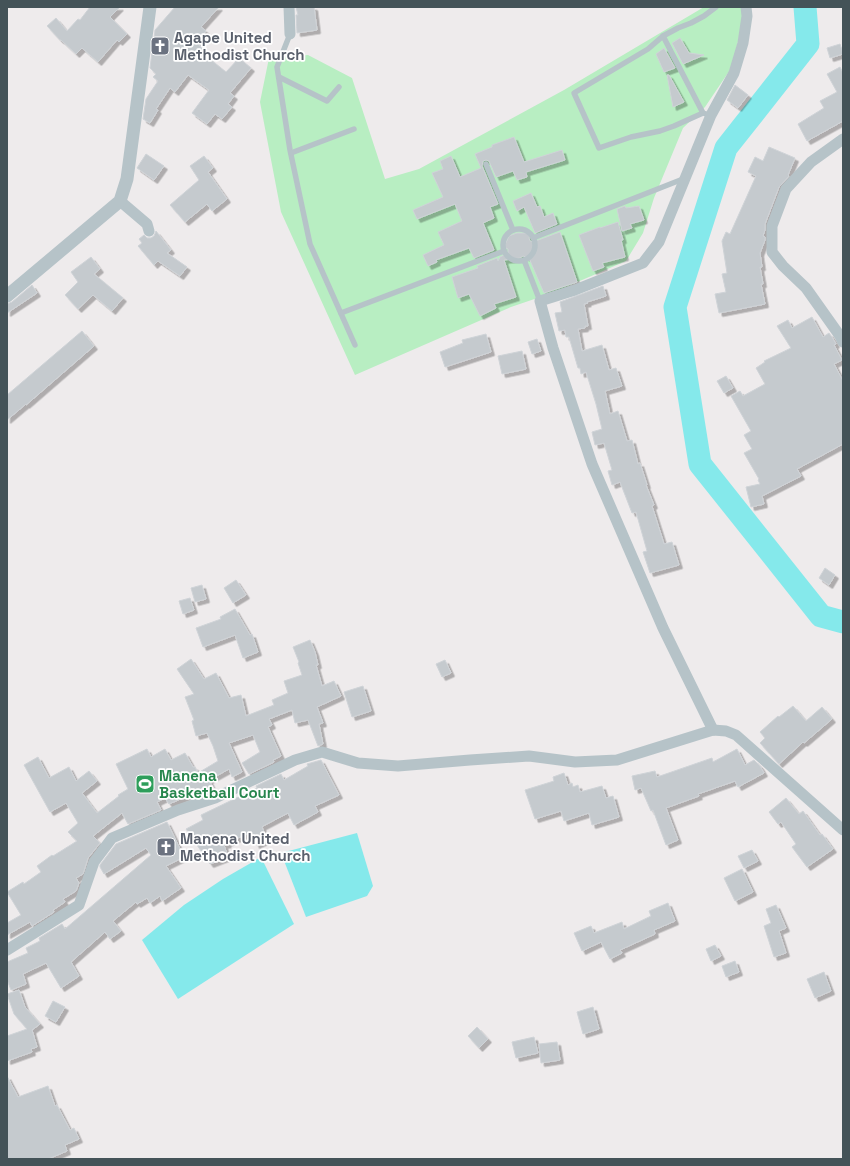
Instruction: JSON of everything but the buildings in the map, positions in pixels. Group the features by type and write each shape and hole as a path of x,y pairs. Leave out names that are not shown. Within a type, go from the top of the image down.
{"street":[{"path":"7,296 120,201 127,179 150,7"},
{"path":"289,7 290,34"},
{"path":"713,730 663,628 592,464 555,355 540,301 575,290 643,263 659,242 685,178 707,114 734,73 743,43 747,16 746,7"},
{"path":"842,337 806,288 783,266 772,252 772,226 786,190 810,162 843,139"},
{"path":"120,201 147,224 149,231"},
{"path":"7,950 79,905 94,862 112,838 178,810 214,798 295,760 322,752 358,763 398,766 529,756 575,762 617,760 713,730 726,731 736,735 843,830"}],"lane":[{"path":"663,36 707,114 660,131 631,137 598,148 574,93 648,49 663,36 704,16 716,7"},
{"path":"290,34 277,67 291,153 310,244 355,345"},
{"path":"278,77 328,102 339,87"},
{"path":"291,153 354,129"},
{"path":"486,164 513,230"},
{"path":"533,238 685,178"},
{"path":"513,230 525,230 533,238 535,245 533,251 530,257 524,260 512,260 504,251 504,239 513,230"},
{"path":"341,313 504,251"},
{"path":"524,260 540,301"}],"green space":[{"path":"704,7 741,7 743,17 732,67 705,107 683,128 654,198 643,233 626,261 552,293 511,307 355,375 281,212 260,102 269,58 308,55 352,78 385,179 419,169 564,90"}],"water":[{"path":"357,833 373,886 367,896 306,917 281,853"},
{"path":"261,857 294,924 178,999 142,940 184,905 223,879"}],"waterway":[{"path":"805,7 808,44 726,148 675,307 700,464 821,616 843,622"}],"place":[{"name":"Agape United Methodist Church","path":"160,46"},
{"name":"Manena Basketball Court","path":"145,784"},
{"name":"Manena United Methodist Church","path":"166,847"}]}
